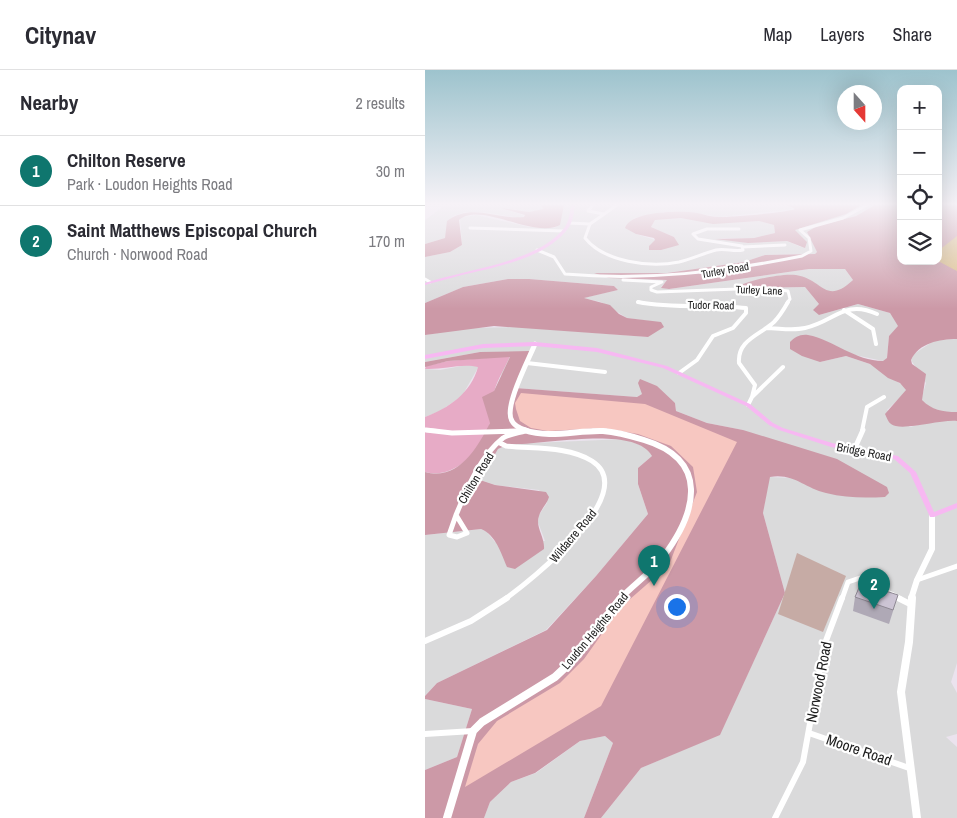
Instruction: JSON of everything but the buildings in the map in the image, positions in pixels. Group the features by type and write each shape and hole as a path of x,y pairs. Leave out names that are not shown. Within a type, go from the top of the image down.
{"main road":[{"path":"427,282 509,261 537,250 551,240"},
{"path":"425,357 483,346 535,344"},
{"name":"Bridge Road","path":"535,344 597,350 679,373 748,405 771,424 781,429 831,445 890,455 907,465 916,478 932,515"},
{"path":"932,515 957,506"}],"street":[{"path":"586,240 592,247 606,255 635,263 667,264 712,250 741,251 744,249 742,247"},
{"path":"702,240 742,247 785,245"},
{"name":"Turley Road","path":"537,250 554,257 565,274 600,276 697,275 801,256 811,251 809,240"},
{"name":"Turley Lane","path":"623,280 661,282 651,288 651,290 657,292 765,288 788,291 790,299 779,317 750,338 739,358 740,364 755,385 752,397"},
{"name":"Tudor Road","path":"637,302 657,306 722,305 746,308 746,313 733,328 713,336 697,360 679,373"},
{"path":"766,328 807,327 844,310 863,309 877,314"},
{"path":"844,310 873,330 876,344"},
{"path":"525,431 514,424 508,412 535,344"},
{"path":"527,363 605,372"},
{"path":"748,405 752,397 783,366"},
{"path":"854,450 864,428 867,408 884,397"},
{"path":"425,430 452,433 525,431"},
{"name":"Chilton Road","path":"456,514 467,533 457,537 449,535 456,514 471,482 495,446 513,434 525,431"},
{"name":"Loudon Heights Road","path":"473,730 482,722 547,682 564,669 621,598 654,569 672,543 684,520 691,500 691,480 684,464 671,451 665,448 635,437 610,432 542,434 525,431"},
{"name":"Wildacre Road","path":"425,641 477,618 506,599 550,564 593,514 602,498 605,476 599,466 591,460 563,453 506,446 500,443"},
{"name":"Bridge Road","path":"917,818 909,768 901,692 909,642 910,604 917,580 932,549 932,515"},
{"path":"917,580 957,566"},
{"name":"Norwood Road","path":"775,818 803,762 824,646 848,582 860,578 910,604"},
{"path":"425,734 473,730 447,818"},
{"name":"Moore Road","path":"809,733 909,768"}],"shaded area":[{"path":"425,240 439,240 425,244"},
{"path":"439,240 461,240 462,245 450,252 425,257 425,244"},
{"path":"462,240 655,240 651,250 678,245 675,240 729,240 748,243 787,241 801,247 798,240 811,240 817,252 815,254 765,255 744,262 667,273 600,277 668,280 661,287 669,289 809,269 845,269 853,280 843,290 836,292 827,292 802,278 743,288 805,287 819,304 819,315 858,304 890,313 899,326 889,336 887,359 883,361 855,355 808,335 820,362 846,356 870,364 904,386 906,390 904,394 887,410 910,427 943,419 957,421 957,663 951,682 957,693 957,734 946,737 957,747 957,818 601,818 641,768 720,734 785,593 763,513 769,477 793,478 823,492 743,430 707,423 676,411 675,403 642,390 642,394 637,397 514,388 480,352 425,362 425,335 466,328 519,327 648,337 649,321 627,318 601,302 583,298 618,290 614,286 508,279 463,287 425,303 425,257 450,252 462,245"},
{"path":"655,240 676,240 679,245 661,250 649,250 649,246"},
{"path":"722,240 805,240 807,242 805,248 787,241 748,243"},
{"path":"811,240 897,240 897,265 942,265 942,240 957,240 957,339 930,343 919,350 911,360 912,364 926,374 922,400 938,410 957,412 957,421 903,427 891,424 885,414 906,390 900,383 888,378 870,364 846,356 820,362 802,356 790,349 790,342 800,335 808,335 827,341 863,358 883,361 887,358 889,336 898,326 890,313 858,304 819,315 813,310 819,304 805,287 743,288 739,286 751,281 783,275 796,275 805,277 824,289 836,291 853,280 845,269 809,269 669,289 661,288 667,280 609,278 594,273 667,273 744,262 765,255 815,254 817,252"},
{"path":"952,240 957,240 957,271 942,263 942,248"},
{"path":"508,279 614,286 618,290 584,298 610,305 619,314 627,318 661,322 664,327 648,337 494,326 425,335 425,303 463,287"},
{"path":"957,339 957,412 945,412 930,408 921,400 926,383 911,360 914,354 935,340"},
{"path":"530,351 515,388 637,397 642,394 638,383 640,379 657,386 675,403 676,411 707,423 743,430 837,459 887,487 889,493 885,497 841,496 818,491 786,477 770,477 763,513 785,593 720,735 641,768 601,818 584,818 613,743 605,736 580,741 535,773 511,782 490,802 484,818 425,818 425,770 457,757 472,709 425,699 425,696 437,683 547,630 648,514 638,484 638,468 652,456 642,446 627,441 608,439 509,444 498,449 480,480 495,485 546,492 549,497 538,520 544,549 515,569 507,567 494,540 481,529 425,535 425,472 437,474 448,472 457,467 473,452 490,423 482,397 494,391 510,357 448,361 425,367 425,362 480,352"},
{"path":"510,356 495,388 490,423 481,443 466,461 457,467 447,472 425,472 425,417 442,409 458,398 470,385 478,367 425,369 426,366 448,361"},
{"path":"467,365 479,366 462,396 440,411 425,417 425,369 440,370"},
{"path":"521,393 645,404 737,442 601,706 465,787 478,744 497,721 560,683 584,659 621,607 669,565 697,492 693,467 671,446 638,434 602,428 548,431 531,428 520,421 516,409 515,403"},
{"path":"625,439 647,448 652,456 638,468 638,484 648,514 596,576 546,630 437,683 425,696 425,535 481,529 487,532 495,542 545,541 538,522 539,515 547,503 539,490 495,485 480,480 498,449 509,444"},
{"path":"797,553 846,576 823,632 778,614"},
{"path":"425,699 472,709 457,757 425,770"},
{"path":"605,736 613,743 584,818 484,818 490,802 511,782 536,773 580,741"}],"place":[{"name":"Chilton Reserve","path":"654,586"},
{"name":"Saint Matthews Episcopal Church","path":"874,609"}]}
